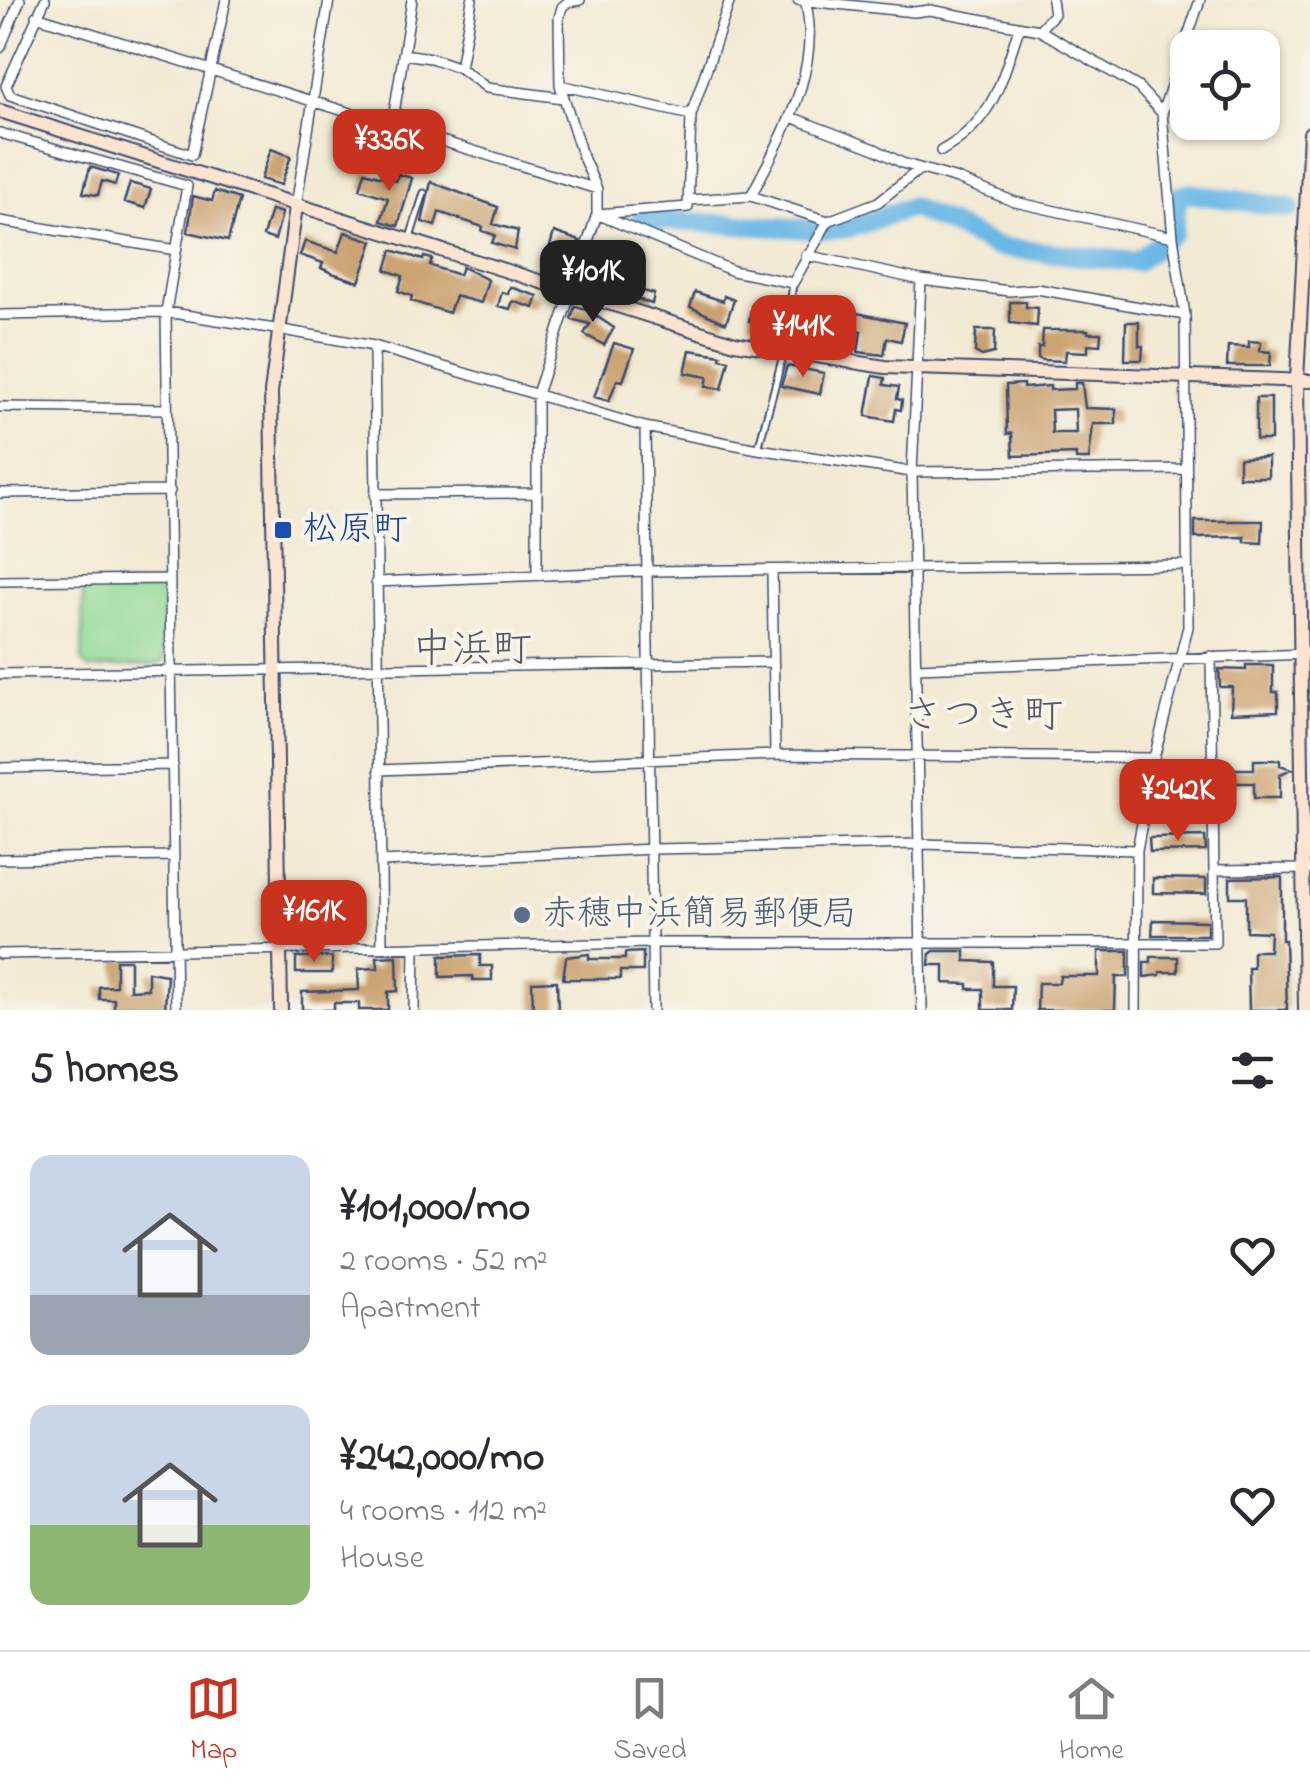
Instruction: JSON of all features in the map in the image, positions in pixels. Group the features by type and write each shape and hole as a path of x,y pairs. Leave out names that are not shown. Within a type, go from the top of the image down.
{"street":[{"path":"0,48 20,0"},
{"path":"45,0 6,86 10,94 192,154 226,0"},
{"path":"281,1010 272,392 277,330 329,0"},
{"path":"392,126 412,0"},
{"path":"460,68 472,0"},
{"path":"537,575 537,394 598,214 597,189 560,85 559,18 568,2 580,0"},
{"path":"598,214 688,206 692,115 730,0"},
{"path":"751,196 792,117 808,55 810,18 803,0 914,12 931,5 1040,30 1138,87 1162,113"},
{"path":"1040,30 1054,14 1052,0"},
{"path":"1136,1010 1137,850 1154,758 1188,627 1185,316 1173,238 1162,113 1195,2"},
{"path":"36,16 597,189"},
{"path":"941,151 954,144 992,107 1019,28"},
{"path":"403,54 432,58 460,68 487,88 563,98"},
{"path":"560,85 692,115"},
{"path":"0,111 682,328 784,352 854,364 917,369 1304,380"},
{"path":"792,117 920,170 957,179 1015,202 1173,238"},
{"path":"0,133 187,186 166,312 176,1010"},
{"path":"1305,1010 1304,380 1310,133"},
{"path":"598,214 733,271 793,284 828,221 878,202 920,170"},
{"path":"688,200 751,196 828,221"},
{"path":"0,221 176,250"},
{"path":"806,256 921,280 1008,291 1037,290 1185,316"},
{"path":"921,280 912,472 922,1010"},
{"path":"0,315 166,312 374,346 644,427 912,472 1186,469"},
{"path":"374,346 382,948"},
{"path":"0,407 166,409"},
{"path":"644,427 653,1010"},
{"path":"0,494 170,491"},
{"path":"375,494 536,493"},
{"path":"376,582 646,572 1188,566"},
{"path":"772,572 775,755"},
{"path":"0,581 170,580"},
{"path":"916,668 1304,654"},
{"path":"0,954 652,942 1215,943 1210,656"},
{"path":"0,674 773,662"},
{"path":"378,770 775,755 1154,758"},
{"path":"0,768 173,766"},
{"path":"381,862 652,849 921,844 1137,850"},
{"path":"0,860 174,856"},
{"path":"1215,870 1306,869"},
{"path":"414,1010 415,947"}],"lane":[{"path":"409,242 424,193"},
{"path":"758,449 784,352 793,284"}],"green space":[{"path":"160,584 164,661 157,665 89,669 82,662 83,591 88,587"}],"building":[{"path":"271,149 291,156 281,185 261,179"},
{"path":"90,167 118,175 115,185 102,181 98,195 83,193"},
{"path":"365,172 396,181 398,174 412,178 398,226 381,221 388,198 360,189"},
{"path":"431,182 498,207 493,224 518,231 515,250 492,243 495,235 482,231 483,227 439,212 435,226 422,222"},
{"path":"130,183 151,189 145,208 124,202"},
{"path":"215,191 239,199 228,241 188,232 193,196 212,201"},
{"path":"271,210 282,213 275,240 263,236"},
{"path":"345,232 373,241 359,282 321,268 323,263 300,255 305,241 338,252"},
{"path":"554,232 580,241 576,251 568,249 560,273 544,268"},
{"path":"595,246 618,253 613,268 636,276 632,288 654,294 652,304 582,283"},
{"path":"392,250 432,259 430,265 459,275 462,267 488,280 481,303 455,296 449,313 411,301 412,296 398,291 403,276 386,270"},
{"path":"510,287 538,296 534,308 513,301 510,309 498,306 502,292 508,294"},
{"path":"695,292 723,301 724,296 734,300 726,323 690,307"},
{"path":"1010,302 1026,302 1026,307 1038,308 1037,326 1010,323"},
{"path":"752,303 779,308 776,323 749,321"},
{"path":"575,306 614,328 604,345 584,334 590,324 571,319"},
{"path":"823,306 905,323 901,341 887,338 884,355 858,352 861,331 819,323"},
{"path":"1126,322 1139,322 1142,360 1125,360"},
{"path":"976,330 995,330 994,353 982,356 975,352"},
{"path":"1043,330 1101,333 1100,345 1088,344 1088,352 1066,351 1065,361 1042,360 1038,358 1038,347 1042,347"},
{"path":"1249,341 1261,342 1260,351 1271,352 1270,366 1227,366 1228,346 1249,347"},
{"path":"614,343 634,349 623,381 617,380 609,401 594,397"},
{"path":"690,350 729,360 722,389 706,386 708,377 685,373"},
{"path":"787,366 824,373 820,394 781,386"},
{"path":"873,376 885,378 884,385 899,387 897,399 902,400 901,410 896,409 894,421 866,416"},
{"path":"1075,383 1082,383 1085,408 1116,409 1116,424 1093,424 1089,459 1076,459 1076,454 1013,456 1012,433 1007,434 1006,385 1075,389","holes":["1075,409 1076,433 1052,433 1051,410"]},
{"path":"1256,398 1271,398 1271,440 1256,440"},
{"path":"1268,457 1268,477 1239,477 1239,458"},
{"path":"1195,521 1263,521 1262,543 1245,542 1245,537 1195,538"},
{"path":"1246,665 1273,665 1278,711 1231,713 1232,687 1220,687 1219,669 1246,670"},
{"path":"1254,760 1280,760 1280,765 1292,769 1280,774 1280,798 1254,798 1254,783 1230,783 1230,769 1254,769"},
{"path":"1205,837 1206,851 1150,852 1149,838"},
{"path":"1282,877 1287,1010 1249,1010 1248,968 1253,968 1253,951 1269,951 1270,932 1246,931 1246,897 1230,897 1230,878"},
{"path":"1153,878 1206,879 1206,894 1153,893"},
{"path":"1153,920 1207,921 1207,935 1152,935"},
{"path":"934,951 965,951 965,961 993,962 993,986 1013,986 1012,1010 983,1010 983,989 944,983 944,965 929,965"},
{"path":"1099,951 1128,951 1128,977 1116,977 1115,1010 1037,1010 1038,983 1059,983 1060,976 1099,976"},
{"path":"643,952 643,971 620,971 620,979 563,979 566,957 589,954 589,959 625,959 625,953"},
{"path":"480,955 480,966 492,966 492,980 440,977 440,956"},
{"path":"397,956 398,991 388,992 388,1010 359,1010 359,1003 334,1003 334,1010 302,1010 302,992 359,990 358,969 378,968 377,957"},
{"path":"296,957 332,957 332,973 296,973"},
{"path":"1151,957 1178,957 1178,972 1144,977 1144,962 1151,962"},
{"path":"116,960 130,960 130,990 148,989 148,972 167,975 165,1010 114,1010 114,999 99,999 99,987 116,986"},
{"path":"557,981 558,1010 533,1010 532,982"}],"waterway":[{"path":"641,219 828,230 849,228 911,207 996,247 1136,262 1173,232 1178,196 1187,193 1290,208"}],"place":[{"name":"松原町","path":"283,530"},
{"name":"赤穂中浜簡易郵便局","path":"522,915"}],"district":[{"name":"中浜町","path":"472,651"},
{"name":"さつき町","path":"983,717"}]}
